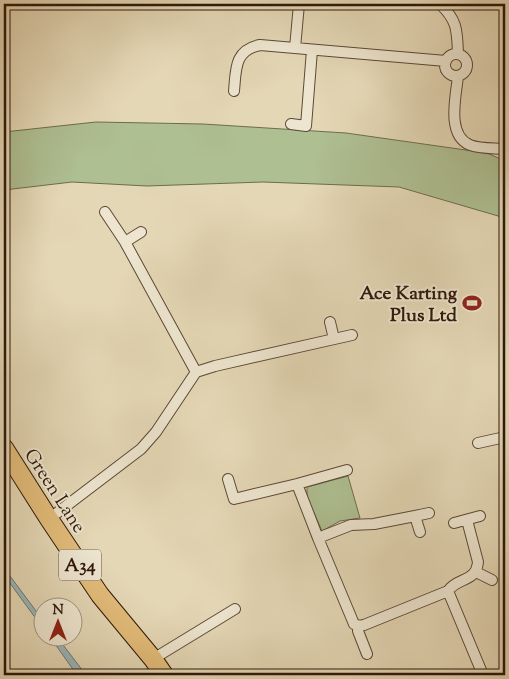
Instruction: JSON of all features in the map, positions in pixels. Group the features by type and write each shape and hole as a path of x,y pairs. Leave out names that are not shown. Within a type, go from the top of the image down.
{"highway":[{"name":"Green Lane","path":"6,457 100,595 164,675"}],"street":[{"path":"295,48 299,4"},
{"path":"440,4 448,11 456,26 458,54"},
{"path":"234,91 237,64 240,56 252,46 260,45 446,61"},
{"path":"291,124 306,126 312,50"},
{"path":"453,54 458,54 463,55 468,64 463,74 458,76 448,72 445,65 446,61 453,54"},
{"path":"458,76 454,122 457,134 468,145 505,149"},
{"path":"105,212 124,242 196,372"},
{"path":"124,242 140,232"},
{"path":"330,322 334,339"},
{"path":"49,519 141,449 156,432 196,372 352,335"},
{"path":"478,443 505,437"},
{"path":"228,480 234,500 347,470"},
{"path":"297,484 354,624 359,626 448,592 451,587 473,575 476,572 478,562 467,520"},
{"path":"318,538 351,525 374,524 428,513"},
{"path":"415,516 420,532"},
{"path":"454,523 480,516"},
{"path":"476,572 492,580"},
{"path":"448,592 483,675"},
{"path":"153,659 235,609"},
{"path":"359,626 358,631 367,654"}],"green space":[{"path":"96,122 203,124 346,133 487,153 505,161 505,218 399,187 263,182 147,186 72,182 4,190 4,132"},
{"path":"348,476 360,518 340,521 322,531 307,497 307,487"}],"water":[{"path":"4,568 32,606 32,613 4,575"},
{"path":"56,646 64,646 86,675 77,675"}],"place":[{"name":"Ace Karting Plus Ltd","path":"472,303"}]}
